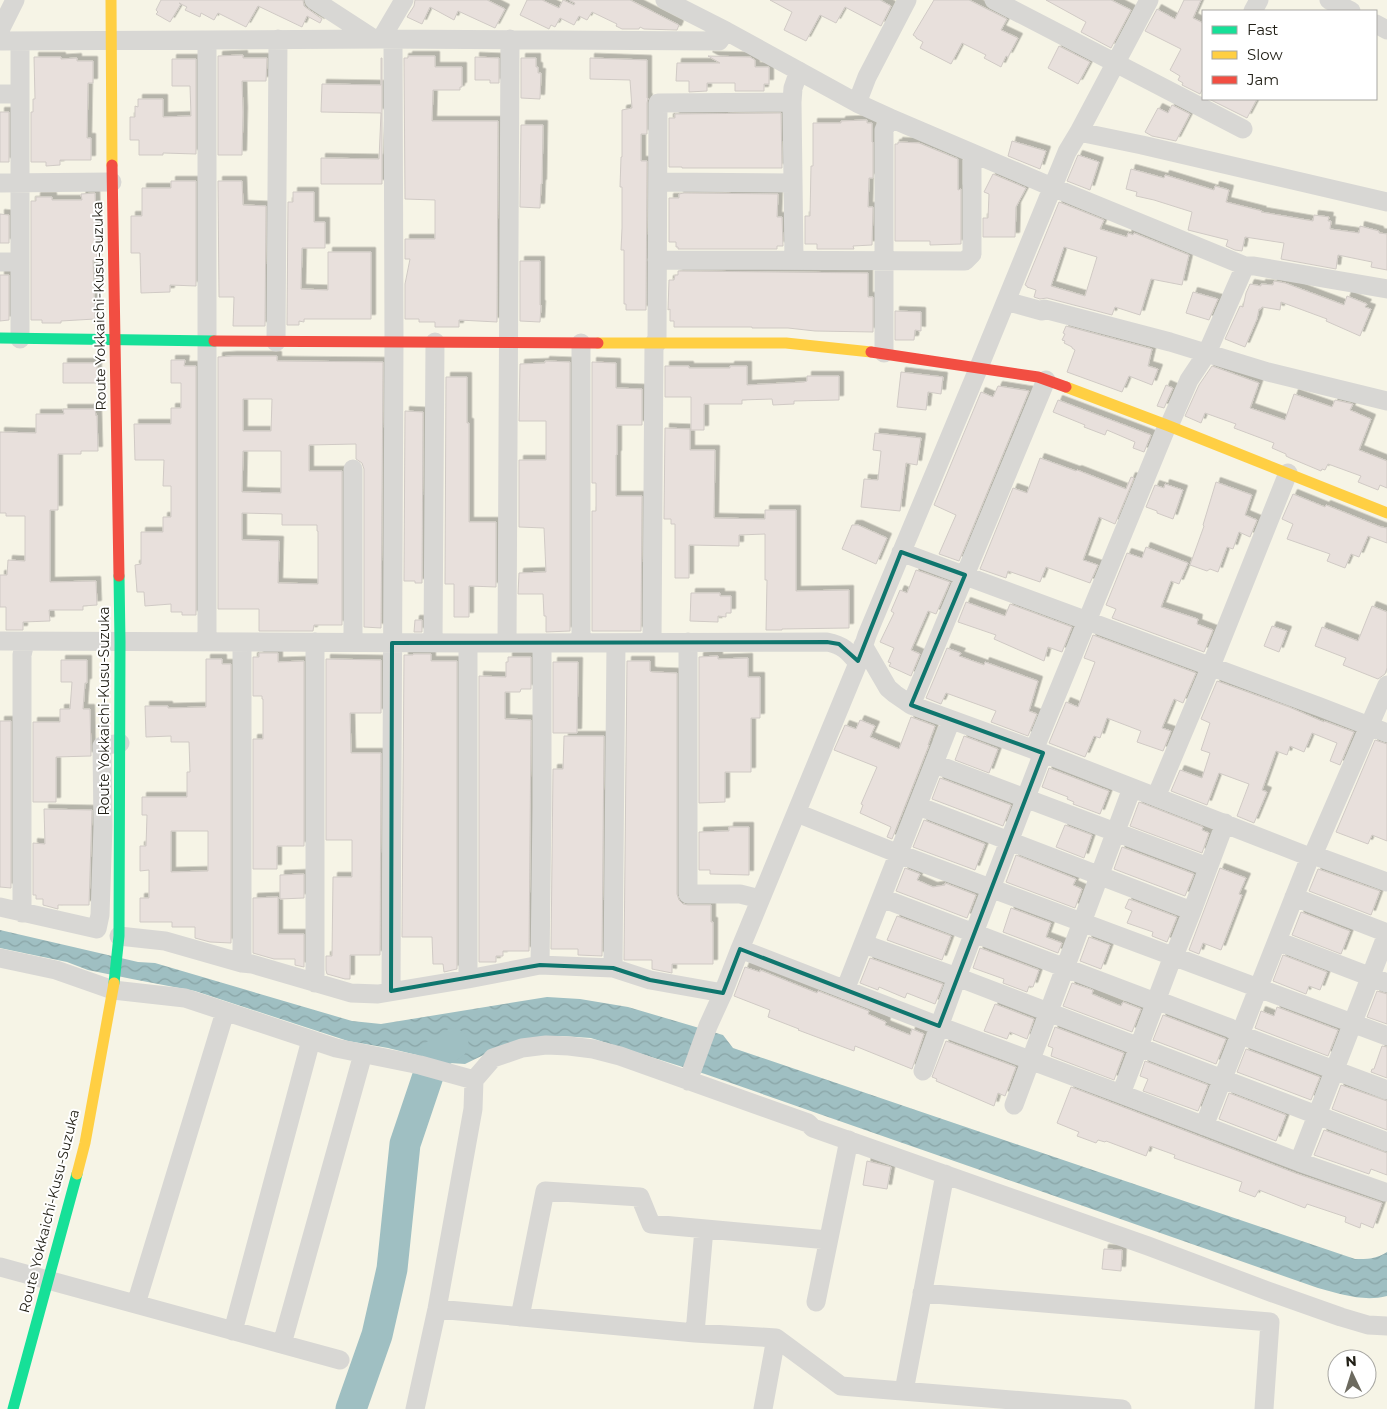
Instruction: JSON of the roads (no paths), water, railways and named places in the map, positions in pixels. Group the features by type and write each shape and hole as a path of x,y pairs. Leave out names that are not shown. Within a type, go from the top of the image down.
{"street":[{"path":"0,30 15,0"},
{"name":"Route Yokkaichi-Kusu-Suzuka","path":"13,1409 85,1143 114,984 119,944 120,642 114,340 111,0"},
{"path":"314,0 383,39"},
{"path":"391,991 394,342 383,39 404,0"},
{"path":"665,0 890,118 972,154 1245,266 1387,289"},
{"path":"857,102 867,76 907,0"},
{"path":"994,0 1116,64 1205,103 1243,128"},
{"path":"689,1078 708,1026 797,813 973,366 1006,301 1045,184 1079,132 1149,0"},
{"path":"1329,0 1349,10"},
{"path":"0,41 510,39 719,41 726,31"},
{"path":"507,643 510,39"},
{"path":"207,642 208,40"},
{"path":"276,342 278,40"},
{"path":"20,41 20,338"},
{"path":"794,260 792,102 793,88 799,71"},
{"path":"0,94 20,94"},
{"path":"652,642 658,102 792,102"},
{"path":"884,353 884,130 890,118"},
{"path":"1079,132 1387,202"},
{"path":"657,260 965,261 972,254 972,154"},
{"path":"0,183 112,182"},
{"path":"658,182 792,183"},
{"path":"0,262 20,262"},
{"path":"923,1071 1026,798 1038,751 1086,620 1188,380 1206,354 1245,266"},
{"path":"1006,301 1134,333 1268,372 1387,401"},
{"path":"0,338 207,342 786,342 884,353 1038,377 1168,426 1387,513"},
{"path":"433,643 435,342"},
{"path":"580,642 581,343"},
{"path":"911,705 1046,380"},
{"path":"353,469 353,642"},
{"path":"1156,797 1211,666 1288,473"},
{"path":"901,552 1320,706 1378,730"},
{"path":"0,641 242,643 827,642 839,644 853,657 860,654"},
{"path":"22,912 22,655 25,642"},
{"path":"315,983 316,642"},
{"path":"688,642 688,894 740,894 760,899"},
{"path":"242,643 242,964"},
{"path":"468,643 468,979"},
{"path":"540,965 542,643"},
{"path":"613,968 616,643"},
{"path":"860,654 888,688 911,705 1038,751 1311,856 1387,882"},
{"path":"1204,1126 1311,856 1378,730 1387,685"},
{"path":"845,990 951,720"},
{"path":"0,907 97,929 100,915 103,826 102,746 120,743"},
{"path":"934,764 1208,867"},
{"path":"1014,1105 1132,788"},
{"path":"918,806 1192,911"},
{"path":"797,813 899,854 1387,1036"},
{"path":"1121,1094 1225,823"},
{"path":"1294,897 1387,934 1379,980 1352,1023 1299,1162"},
{"path":"882,898 1065,968 1230,1028 1240,1035 1387,1090"},
{"path":"119,944 165,941 351,993 378,994 540,965 613,968 650,980 723,993"},
{"path":"1277,941 1379,980"},
{"path":"864,944 1048,1012 1387,1142"},
{"path":"740,949 1299,1162 1385,1192"},
{"path":"0,958 185,998 336,1048 420,1065 474,1080"},
{"path":"136,1304 225,1012"},
{"path":"233,1331 311,1040"},
{"path":"415,1409 437,1309 473,1109 474,1080 493,1058 522,1048 546,1045 593,1048 689,1078 808,1123 813,1128 1139,1243 1273,1293 1368,1325 1387,1326"},
{"path":"282,1344 363,1054"},
{"path":"816,1302 849,1140"},
{"path":"904,1391 944,1174"},
{"path":"520,1317 545,1191 640,1196 651,1224 828,1240"},
{"path":"695,1333 704,1229"},
{"path":"0,1267 340,1360"},
{"path":"922,1293 1270,1322 1264,1409"},
{"path":"437,1309 695,1333 776,1338 841,1386 1063,1407 1122,1409"},
{"path":"762,1409 776,1338"}],"water":[{"path":"0,930 138,962 155,963 352,1021 381,1024 547,997 580,999 628,1007 723,1035 733,1048 1355,1259 1368,1259 1387,1252 1387,1296 1361,1298 1318,1288 705,1074 591,1038 562,1036 532,1038 500,1047 465,1064 450,1063 388,1048 348,1041 195,991 88,970 67,962 0,948"}],"waterway":[{"path":"351,1409 377,1335 392,1269 405,1144 435,1055 453,1044"}]}
